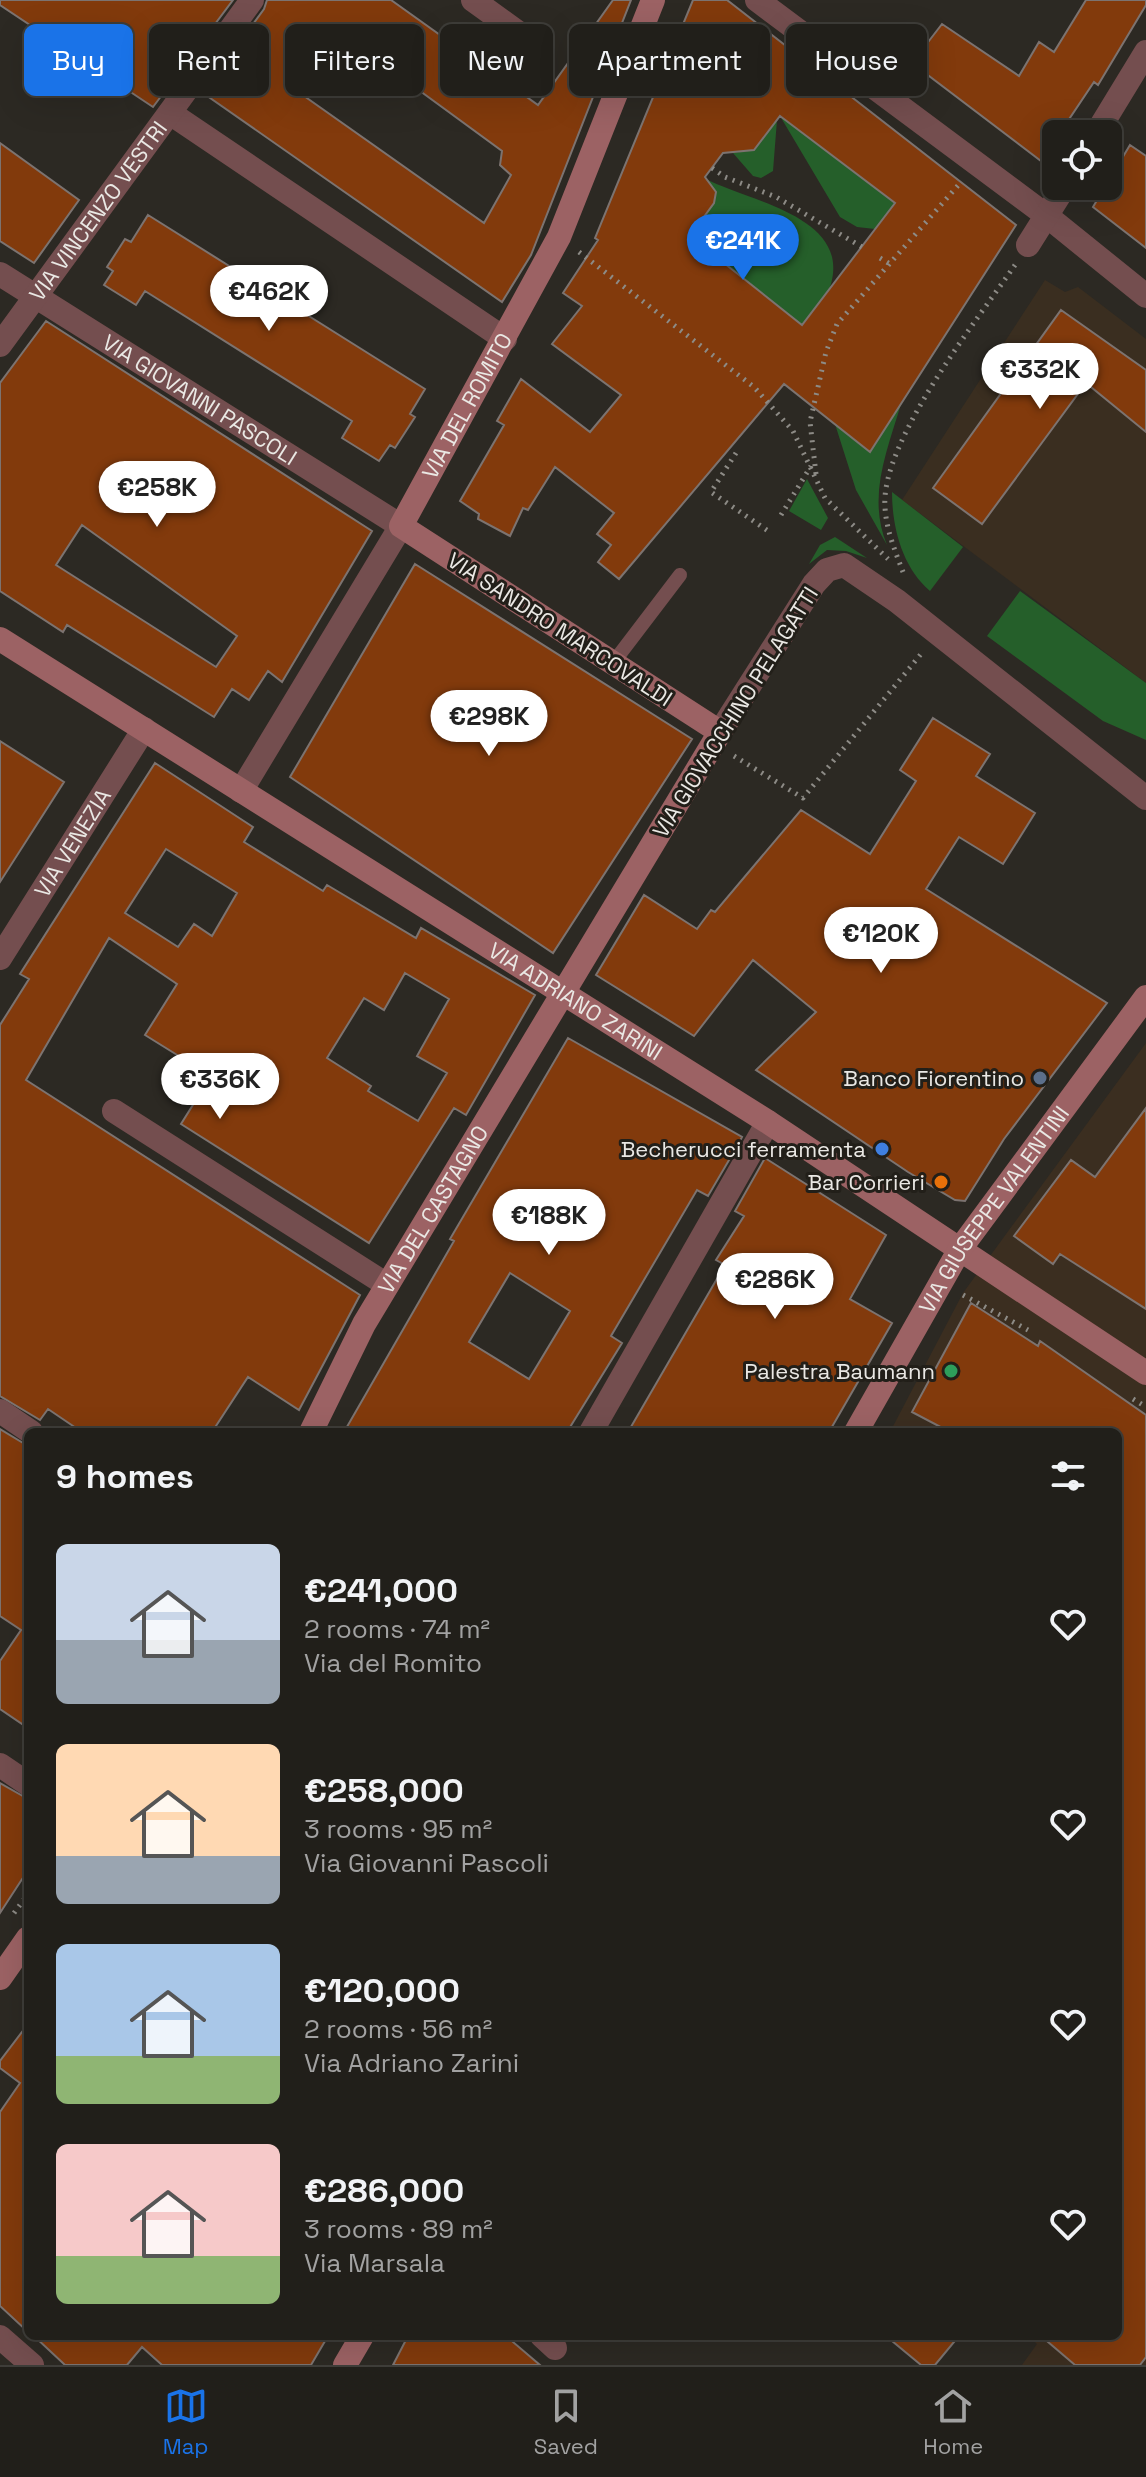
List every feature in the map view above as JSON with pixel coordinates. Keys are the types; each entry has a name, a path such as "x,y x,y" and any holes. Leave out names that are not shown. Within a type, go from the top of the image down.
{"street":[{"name":"VIA VINCENZO VESTRI","path":"0,345 252,0"},
{"path":"473,0 506,24"},
{"name":"VIA DEL ROMITO","path":"241,791 401,526 559,237 653,0"},
{"path":"757,0 1047,216 1146,296"},
{"path":"1105,120 1146,52"},
{"path":"170,113 505,339"},
{"path":"1028,245 1057,200"},
{"name":"VIA GIOVANNI PASCOLI","path":"0,274 401,526"},
{"name":"VIA SANDRO MARCOVALDI","path":"401,526 613,663 722,741"},
{"name":"VIA GIOVACCHINO PELAGATTI","path":"562,990 722,741 814,584 827,570 844,565 862,574 1146,798"},
{"name":"VIA ADRIANO ZARINI","path":"0,639 562,990 768,1122 1146,1373"},
{"name":"VIA VENEZIA","path":"0,958 144,729"},
{"name":"VIA DEL CASTAGNO","path":"313,1428 387,1285 562,990"},
{"name":"VIA GIUSEPPE VALENTINI","path":"858,1428 960,1249 1146,997"},
{"path":"114,1111 387,1285"},
{"path":"593,1428 768,1122"},
{"path":"0,1411 25,1428"},
{"path":"0,1765 24,1781"},
{"path":"0,1978 24,1944"},
{"path":"0,2337 32,2365"},
{"path":"345,2365 360,2340"}],"lane":[{"path":"613,663 680,575"}],"path":[{"path":"817,479 810,422 826,352 837,324 977,163"},
{"path":"712,168 725,177 776,197 862,247"},
{"path":"559,237 754,387 782,415 825,498 905,576 884,504 890,473 914,414 1028,245"},
{"path":"880,258 890,264"},
{"path":"736,453 711,492 771,533"},
{"path":"781,515 811,466"},
{"path":"722,741 803,798 938,633"},
{"path":"938,1284 983,1304 1030,1332"},
{"path":"1128,1396 1146,1407"}],"shaded area":[{"path":"1045,280 1065,292 1078,287 1146,339 1146,683 902,500"},
{"path":"1146,1043 1146,2365 1022,2365 1037,2344 1033,2340 1122,2340 1122,1428 892,1428 963,1293"}],"green space":[{"path":"780,116 895,203 875,229 857,227 840,217"},
{"path":"777,120 773,171 761,178 753,176 733,153 754,150"},
{"path":"704,178 790,214 810,226 825,242 833,261 831,284 802,325 690,236 714,203 716,192"},
{"path":"901,404 885,457 879,492 881,527 887,545 856,490 835,424 870,452"},
{"path":"807,479 828,518 821,530 789,511"},
{"path":"892,492 963,547 930,591 912,570 900,546"},
{"path":"835,537 867,558 846,551 827,550 809,564 820,545"},
{"path":"1020,591 1146,683 1146,740 1103,721 987,636"}],"building":[{"path":"0,0 233,0 215,24 149,24 149,96 161,96 153,107 133,94 133,24 28,24 0,5"},
{"path":"267,0 391,0 440,35 440,96 525,96 538,105 544,96 553,96 553,84 569,62 569,96 593,96 531,255 502,302 207,96 269,96 269,24 253,24","holes":["285,24 424,24 424,94 502,151 500,165 511,175 484,223 304,96 285,96"]},
{"path":"613,0 631,0 622,24 596,24"},
{"path":"693,0 727,0 758,24 683,24"},
{"path":"1086,0 1146,0 1146,5 1098,85 1094,82 1069,120 1042,120 1041,161 927,74 927,44 942,24 1019,76 1039,42 1054,52"},
{"path":"770,33 786,46 786,96 850,96 1016,225 870,452 784,384 619,579 598,562 611,545 597,534 614,513 555,467 528,510 523,508 510,536 478,519 479,514 460,501 504,425 497,421 521,379 590,432 621,395 552,344 582,306 563,293 598,240 595,238 653,96 770,96","holes":["780,116 895,203 802,325 690,236 714,203 716,192 705,177 723,153 754,150"]},
{"path":"0,143 79,200 34,263 0,241"},
{"path":"1130,145 1146,156 1146,248 1093,207 1097,200 1122,200 1122,158"},
{"path":"148,215 425,389 410,414 415,417 395,448 390,445 379,461 342,438 352,421 145,291 136,305 104,285 113,271 107,267 125,239 131,242"},
{"path":"1061,310 1146,370 1146,432 1086,383 982,524 933,488"},
{"path":"46,321 372,531 282,682 268,671 249,700 232,689 214,717 67,625 63,632 0,591 0,383","holes":["82,525 237,636 216,667 56,565"]},
{"path":"415,564 692,739 553,953 290,777"},
{"path":"933,718 990,754 976,776 1035,813 1003,864 959,837 926,889 1107,1003 1004,1139 965,1201 955,1200 908,1172 756,1070 816,1012 753,960 694,1036 596,975 644,895 697,929 801,810 870,854 916,781 900,770"},
{"path":"0,741 64,782 0,882"},
{"path":"155,763 253,827 244,842 323,891 327,885 416,938 421,928 535,995 466,1115 454,1108 369,1243 181,1124 211,1076 145,1035 177,984 109,938 26,1080 360,1295 299,1410 248,1377 215,1428 76,1428 48,1409 40,1420 0,1396 0,1025 29,979 20,974","holes":["166,849 237,893 212,936 194,924 178,947 125,913","405,973 449,999 417,1056 447,1073 418,1121 368,1091 371,1086 327,1058 364,998 384,1010"]},
{"path":"568,1038 742,1137 708,1196 697,1190 611,1336 622,1343 569,1428 346,1428 454,1241 450,1239","holes":["510,1273 570,1311 529,1379 469,1342"]},
{"path":"1146,1108 1146,1309 1060,1254 1053,1264 1014,1236 1071,1160 1095,1177"},
{"path":"765,1158 886,1235 850,1299 892,1323 831,1428 630,1428 725,1265 716,1260 744,1216 735,1211"},
{"path":"971,1303 1038,1346 1040,1341 1146,1415 1146,2357 1140,2365 1075,2365 1046,2340 1122,2340 1122,1428 942,1428 912,1412"},
{"path":"0,1429 24,1444 24,1725 0,1709 0,1661 21,1630 0,1616"},
{"path":"0,1783 24,1797 24,1876 0,1913"},
{"path":"24,2029 24,2328 0,2306 0,2112 20,2083 0,2068 0,2061"},
{"path":"38,2340 326,2340 311,2365 162,2365 142,2347 127,2365 65,2365"},
{"path":"406,2340 511,2340 540,2365 393,2365"},
{"path":"891,2340 956,2340 935,2365 921,2365"}],"place":[{"name":"Banco Fiorentino","path":"1040,1078"},
{"name":"Becherucci ferramenta","path":"882,1149"},
{"name":"Bar Corrieri","path":"941,1182"},
{"name":"Palestra Baumann","path":"951,1371"}]}
